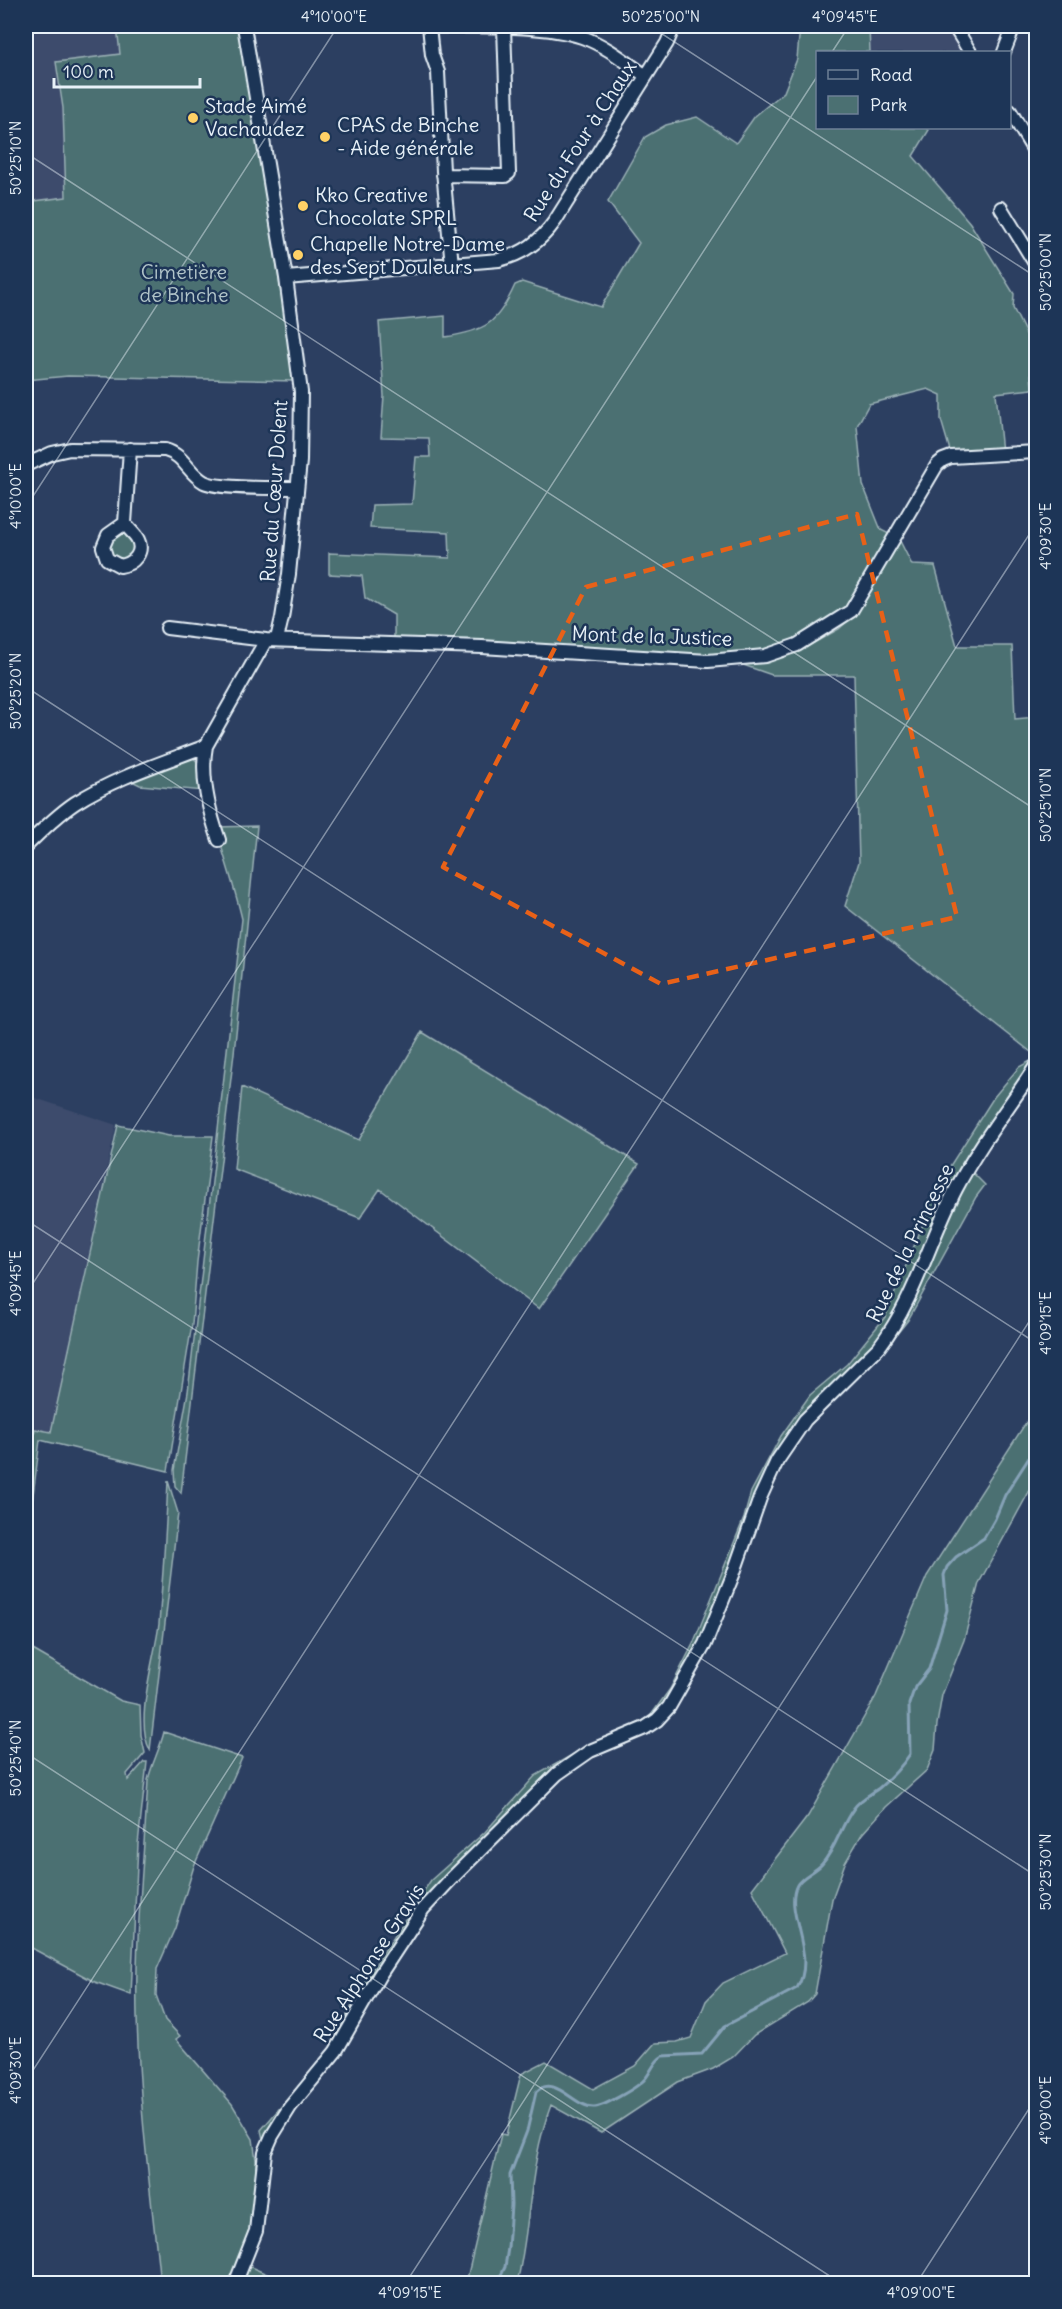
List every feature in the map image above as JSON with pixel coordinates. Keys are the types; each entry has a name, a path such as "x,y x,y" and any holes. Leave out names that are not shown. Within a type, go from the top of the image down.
{"street":[{"name":"Rue du Cœur Dolent","path":"206,746 282,618 289,574 300,461 301,392 286,278 244,26"},
{"path":"452,265 443,175 438,72 432,55 429,26 504,27 552,31 583,37 646,75"},
{"name":"Rue du Four à Chaux","path":"286,278 452,265 508,258 527,250 545,235 667,43 674,26"},
{"path":"954,26 969,51"},
{"path":"1004,51 1014,26"},
{"path":"443,175 505,176 509,173 504,27"},
{"path":"1011,113 1036,154"},
{"path":"1001,208 1036,265"},
{"path":"26,465 52,453 70,449 170,451 180,456 195,476 209,484 297,488"},
{"path":"125,523 130,449"},
{"name":"Mont de la Justice","path":"271,640 482,647 708,661 778,653 825,629 851,611 937,465 943,460 1036,452"},
{"path":"166,628 271,640"},
{"path":"26,846 60,815 86,796 146,769 206,746 204,771 212,820 219,840"},
{"name":"Rue de la Princesse","path":"663,1714 680,1691 705,1644 733,1575 760,1498 777,1461 805,1420 879,1347 887,1336 909,1294 956,1188 990,1131 1036,1066"},
{"name":"Rue Alphonse Gravis","path":"235,2283 256,2231 267,2146 290,2107 336,2051 379,1976 423,1909 556,1774 580,1757 645,1728 663,1714"}],"highlighted area":[{"path":"857,514 957,917 661,984 443,867 586,587"}],"shaded area":[{"path":"26,26 117,26 121,54 56,62 63,108 66,197 26,201"},
{"path":"950,26 964,51 870,51 869,28"},
{"path":"26,1095 116,1125 51,1433 35,1429 29,1460 26,1460"}],"green space":[{"name":"Cimetière de Binche","path":"117,26 239,26 295,381 68,376 26,380 26,202 66,197 63,108 56,62 120,54"},
{"path":"800,27 869,28 870,51 816,51 816,129 929,130 913,156 970,223 1014,294 1013,308 1029,340 1032,389 996,393 1002,452 951,454 941,420 941,395 928,389 869,404 857,426 863,485 881,530 899,539 912,565 935,566 957,646 1012,646 1015,719 1036,717 1036,1056 845,906 859,862 854,675 772,675 743,665 796,653 839,629 857,613 858,601 810,635 769,653 731,657 394,641 394,615 365,598 362,576 329,574 329,553 450,558 449,532 370,528 372,505 412,504 416,457 430,457 429,438 381,437 384,396 379,322 445,316 445,337 471,332 496,317 515,285 522,282 601,307 639,243 608,202 645,137 666,125 697,117 736,143 755,116 784,92 797,59"},
{"path":"120,531 126,532 136,542 133,556 120,561 109,554 108,540"},
{"path":"193,758 200,764 204,791 140,785 130,780"},
{"path":"257,826 234,1053 181,1493 175,1486 174,1470 188,1392 242,919 216,827"},
{"path":"422,1032 639,1164 539,1309 380,1189 360,1218 234,1169 242,1087 359,1140"},
{"path":"1036,1058 961,1173 933,1224 889,1329 800,1421 705,1635 676,1692 655,1718 629,1732 579,1751 649,1718 670,1689 693,1644 744,1518 751,1492 781,1436 810,1395 847,1364 885,1317 941,1180 994,1097 1019,1067"},
{"path":"118,1125 169,1136 213,1136 197,1262 192,1324 168,1471 40,1440 26,1550 26,1460 30,1460 35,1429 51,1432"},
{"path":"970,1170 985,1185 976,1197 908,1320 884,1350 859,1374 876,1354"},
{"path":"1036,1407 1036,1479 979,1583 964,1640 942,1695 935,1750 927,1770 886,1807 862,1834 845,1863 832,1899 815,1994 808,2002 754,2035 733,2057 713,2069 678,2082 601,2133 551,2105 538,2149 517,2283 466,2283 501,2134 506,2135 521,2074 546,2061 593,2089 635,2066 655,2043 677,2042 691,2038 706,2001 723,1983 785,1953 752,1889 808,1816 876,1696 927,1576"},
{"path":"168,1481 178,1513 150,1750 144,1723 145,1706 159,1624"},
{"path":"26,1646 121,1701 140,1705 141,1735 145,1753 127,1774 128,1780 144,1762 147,1762 138,1844 131,1995 95,1982 26,1945"},
{"path":"164,1732 242,1758 194,1866 175,1928 157,1969 156,1995 165,2020 180,2036 176,2039 232,2104 253,2139 256,2160 256,2197 253,2228 230,2283 160,2283 143,2117 138,2050 137,1986 148,1780"},
{"path":"579,1751 514,1810 432,1893 339,2041 263,2139 261,2130 327,2053 369,1974 431,1880 485,1832 535,1776"},
{"path":"246,2265 287,2283 238,2284"}],"waterway":[{"path":"497,2284 505,2267 508,2248 511,2205 510,2175 527,2131 536,2092 543,2087 550,2086 587,2106 594,2107 604,2104 639,2084 663,2056 702,2054 725,2026 797,1988 804,1962 794,1907 797,1885 827,1858 856,1805 887,1781 910,1754 909,1704 915,1687 929,1669 947,1610 944,1575 947,1567 956,1557 984,1538 1005,1495 1036,1447"}],"place":[{"name":"Stade Aimé Vachaudez","path":"193,118"},
{"name":"CPAS de Binche - Aide générale","path":"325,137"},
{"name":"Kko Creative Chocolate SPRL","path":"303,206"},
{"name":"Chapelle Notre-Dame des Sept Douleurs","path":"298,255"}]}
